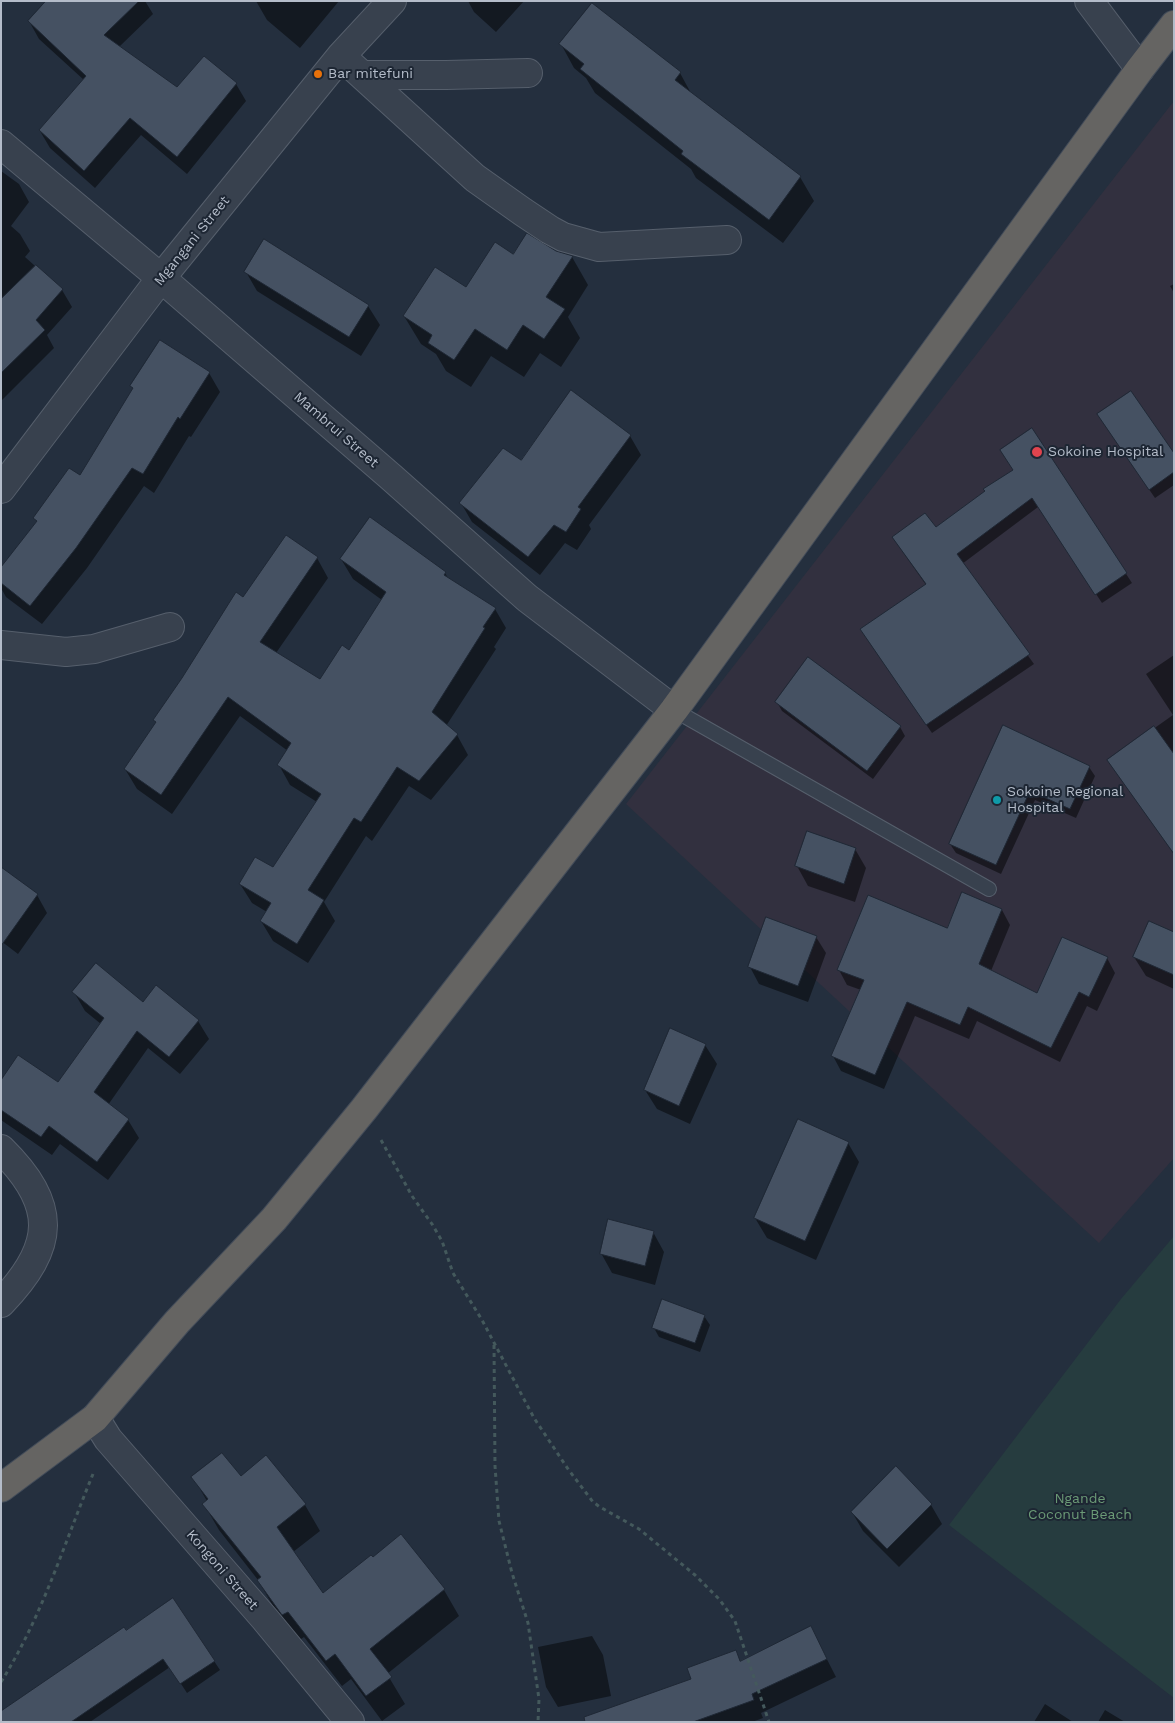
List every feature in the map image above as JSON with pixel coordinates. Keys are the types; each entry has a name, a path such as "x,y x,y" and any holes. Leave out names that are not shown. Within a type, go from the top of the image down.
{"highway":[{"path":"1,1488 102,1428 177,1322 274,1219 364,1109 674,710 1140,69 1174,25"}],"street":[{"name":"Mgangani Street","path":"1,489 161,278 341,56 392,1"},
{"path":"1089,1 1140,69"},
{"path":"341,56 475,178 522,212 563,237 600,247 727,240"},
{"path":"363,75 528,73"},
{"name":"Mambrui Street","path":"1,144 161,278 527,598 674,710"},
{"path":"1,645 66,652 94,649 170,627"},
{"path":"1,1149 33,1186 40,1204 44,1223 42,1240 34,1258 20,1281 1,1303"},
{"name":"Kongoni Street","path":"102,1428 350,1722"}],"lane":[{"path":"674,710 989,888"}],"path":[{"path":"364,1109 412,1196 442,1241 453,1273 494,1342 534,1418 593,1502 600,1508 639,1529 695,1575 719,1599 734,1621 769,1722"},
{"path":"494,1342 495,1466 499,1521 528,1623 539,1699 538,1722"},
{"path":"1,1682 12,1664 54,1574 78,1509 102,1428"}],"shaded area":[{"name":"Sokoine Hospital","path":"1174,101 1174,1158 1099,1243 626,804"}],"green space":[{"name":"Ngande Coconut Beach","path":"1174,1236 1174,1698 949,1525 1121,1299"}],"building":[{"path":"46,1 139,1 104,35 177,87 204,56 237,83 177,157 130,118 84,171 39,130 86,76 28,21"},
{"path":"592,3 681,72 675,80 801,176 769,220 681,154 683,151 580,69 584,64 559,44"},
{"path":"527,233 556,251 573,256 546,297 565,309 544,339 523,325 507,350 475,329 454,360 428,343 432,335 403,316 435,267 466,287 495,242 513,254"},
{"path":"264,239 369,305 349,337 244,272"},
{"path":"36,265 63,289 36,320 45,330 1,373 1,299"},
{"path":"160,340 210,372 180,419 178,417 143,474 132,468 76,548 30,606 1,583 1,567 37,521 33,518 69,468 80,475 133,388 130,386"},
{"path":"571,390 631,435 578,507 581,509 566,532 554,525 528,557 459,503 503,448 521,460"},
{"path":"1131,391 1174,453 1174,472 1149,490 1097,414"},
{"path":"1032,428 1127,573 1095,595 1032,498 957,554 1030,654 926,725 860,629 926,584 892,537 925,513 936,527 985,491 983,489 1013,470 1000,450"},
{"path":"370,517 446,572 444,575 496,608 432,712 458,734 419,781 397,767 361,822 354,818 308,890 324,900 297,944 260,921 271,903 239,884 255,857 273,867 321,794 277,765 291,743 228,697 161,795 124,769 156,722 153,720 236,592 243,597 286,535 318,557 260,642 320,679 342,645 349,650 386,592 340,559"},
{"path":"808,657 901,726 867,771 775,702"},
{"name":"Sokoine Regional Hospital","path":"1003,725 1090,766 1070,809 1030,791 996,865 949,844"},
{"name":"Sokoine Regional Hospital","path":"1154,726 1174,754 1174,854 1107,760"},
{"path":"807,831 856,848 844,884 795,866"},
{"path":"1,867 38,894 1,946"},
{"path":"962,892 1002,909 979,964 1037,993 1062,937 1108,957 1089,997 1079,992 1051,1048 968,1007 960,1025 907,1002 875,1075 831,1056 864,980 837,970 868,895 947,928"},
{"path":"766,917 817,936 798,986 748,967"},
{"path":"1149,921 1174,932 1174,975 1133,957"},
{"path":"96,963 143,1002 156,985 199,1020 169,1057 137,1031 94,1092 129,1119 97,1162 49,1126 41,1137 1,1110 1,1080 18,1055 58,1082 104,1018 72,992"},
{"path":"670,1028 706,1044 679,1106 644,1090"},
{"path":"798,1119 849,1142 805,1241 754,1218"},
{"path":"608,1219 654,1231 645,1266 600,1254"},
{"path":"662,1299 705,1315 695,1343 652,1328"},
{"path":"222,1453 241,1476 266,1455 306,1504 277,1527 323,1593 401,1534 445,1589 370,1649 392,1677 366,1696 335,1654 326,1661 288,1612 282,1615 257,1580 261,1577 202,1504 208,1499 191,1477"},
{"path":"896,1466 932,1504 887,1549 851,1512"},
{"path":"173,1598 215,1661 180,1684 163,1659 71,1722 1,1722 1,1711 124,1627 126,1630"},
{"path":"811,1626 827,1659 752,1694 754,1700 693,1722 585,1722 584,1717 691,1679 687,1668 736,1650 740,1661"}],"place":[{"name":"Bar mitefuni","path":"318,74"},
{"name":"Sokoine Hospital","path":"1037,452"},
{"name":"Sokoine Regional Hospital","path":"997,800"}]}
